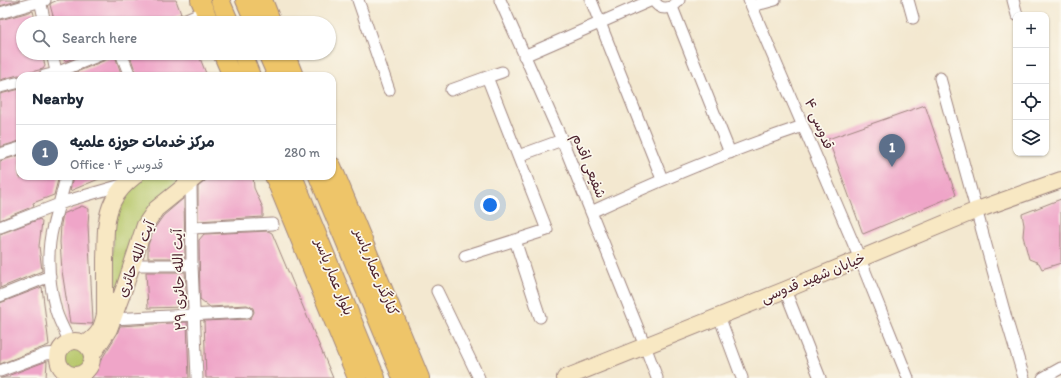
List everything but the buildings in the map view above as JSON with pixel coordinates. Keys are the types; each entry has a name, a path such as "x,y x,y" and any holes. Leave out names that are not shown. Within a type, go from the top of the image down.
{"main road":[{"path":"220,0 227,16"},
{"path":"245,0 252,16"},
{"path":"263,0 269,16"},
{"path":"225,60 230,72"},
{"path":"245,60 250,72"},
{"path":"270,60 275,72"},
{"path":"288,60 292,72"},
{"name":"کنارگذر عمار یاسر","path":"336,176 420,378"},
{"name":"آیت الله حائری","path":"71,356 100,332 103,324 105,314 107,220 113,201 130,180"},
{"name":"آیت الله حائری","path":"71,356 109,329 145,225 156,209 193,180"},
{"path":"276,180 357,378"},
{"name":"بلوار عمار یاسر","path":"295,180 376,378"},
{"name":"بلوار عمار یاسر","path":"320,180 402,378"},
{"name":"خیابان شهید قدوسی","path":"567,378 785,290 977,210 1061,180"},
{"path":"71,356 90,366 81,376 65,371 71,356"}],"street":[{"path":"358,0 389,90"},
{"name":"شفیعی اقدم","path":"500,0 562,140 657,378"},
{"path":"591,0 601,22 662,180"},
{"path":"524,56 653,0 663,8 668,8 676,3 730,153"},
{"path":"750,3 775,0"},
{"path":"908,0 913,18"},
{"path":"1013,0 1016,12"},
{"path":"0,13 42,1 44,16"},
{"name":"قدوسی ۴","path":"750,3 860,259 908,378"},
{"path":"193,16 205,11"},
{"path":"53,60 56,72"},
{"path":"61,72 89,60"},
{"path":"124,60 128,72"},
{"path":"451,90 502,72"},
{"path":"465,256 547,230 487,77"},
{"path":"940,78 1024,378"},
{"path":"0,88 16,83"},
{"path":"591,212 662,180 803,126"},
{"path":"518,156 562,140"},
{"path":"0,154 16,149"},
{"path":"0,371 46,354 71,356 57,312 50,276 49,253 52,227 60,205 65,180"},
{"path":"0,227 130,180"},
{"name":"آیت الله حائری ۲۹","path":"194,180 192,265 197,378"},
{"path":"192,228 273,224"},
{"path":"516,240 540,317"},
{"path":"131,265 192,265"},
{"path":"0,296 50,276"},
{"path":"785,290 820,378"},
{"path":"437,291 479,378"},
{"path":"112,319 246,312"},
{"path":"718,316 742,378"},
{"path":"1043,378 1061,368"}],"green space":[{"path":"141,180 184,180 162,197 111,310 113,234 117,211 121,200 127,191"},
{"path":"75,344 84,348 88,357 84,366 75,370 66,366 62,357 66,348"}],"place":[{"name":"مرکز خدمات حوزه علمیه","path":"892,167"}]}
